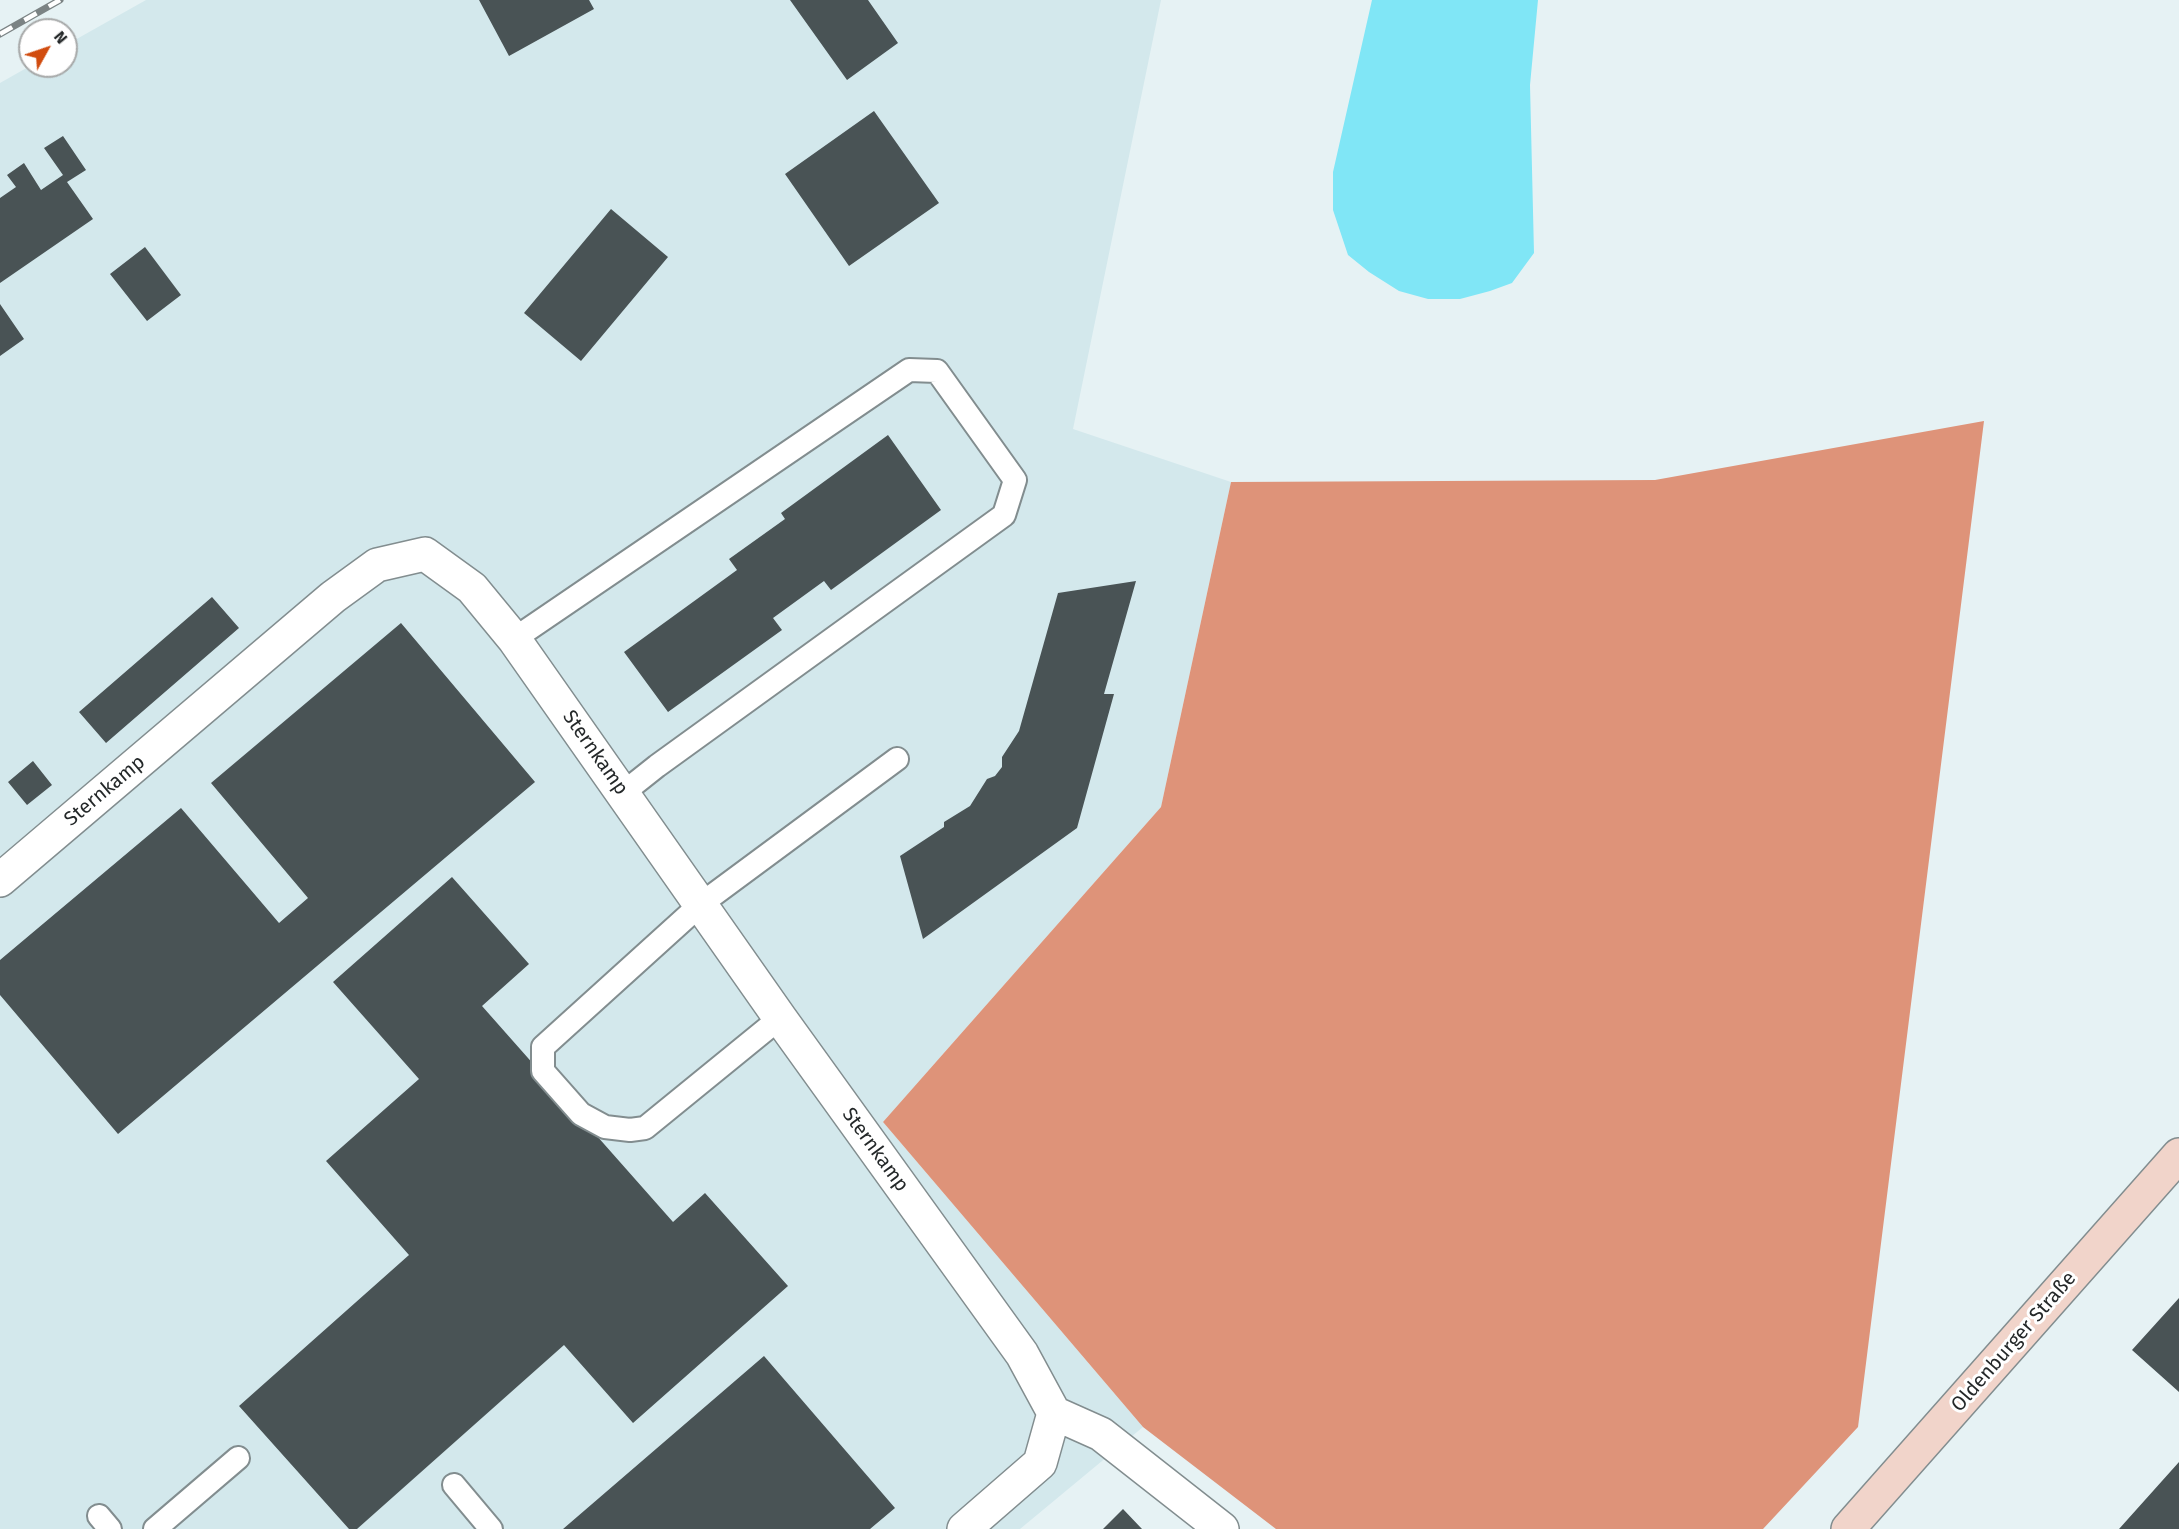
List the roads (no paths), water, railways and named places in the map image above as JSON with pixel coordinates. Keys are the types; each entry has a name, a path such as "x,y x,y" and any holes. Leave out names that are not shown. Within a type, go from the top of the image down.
{"main road":[{"name":"Oldenburger Straße","path":"1848,1529 2179,1155"}],"street":[{"name":"Sternkamp","path":"0,880 333,597 377,565 425,555 472,588 514,639 780,1018 1023,1353 1054,1413"},
{"path":"964,1529 1040,1463 1054,1413 1101,1434 1222,1529"}],"lane":[{"path":"514,639 551,616 909,370 937,371 1009,470 1015,480 1004,515 623,793"},
{"path":"780,1018 645,1128 630,1130 605,1127 581,1114 543,1071 543,1047 701,904 897,759"},
{"path":"155,1529 238,1458"},
{"path":"454,1485 491,1529"}],"water":[{"path":"1372,0 1538,0 1530,85 1534,253 1512,283 1460,299 1428,299 1399,291 1348,255 1333,210 1333,172"}],"railway":[{"path":"0,34 60,0"}]}
